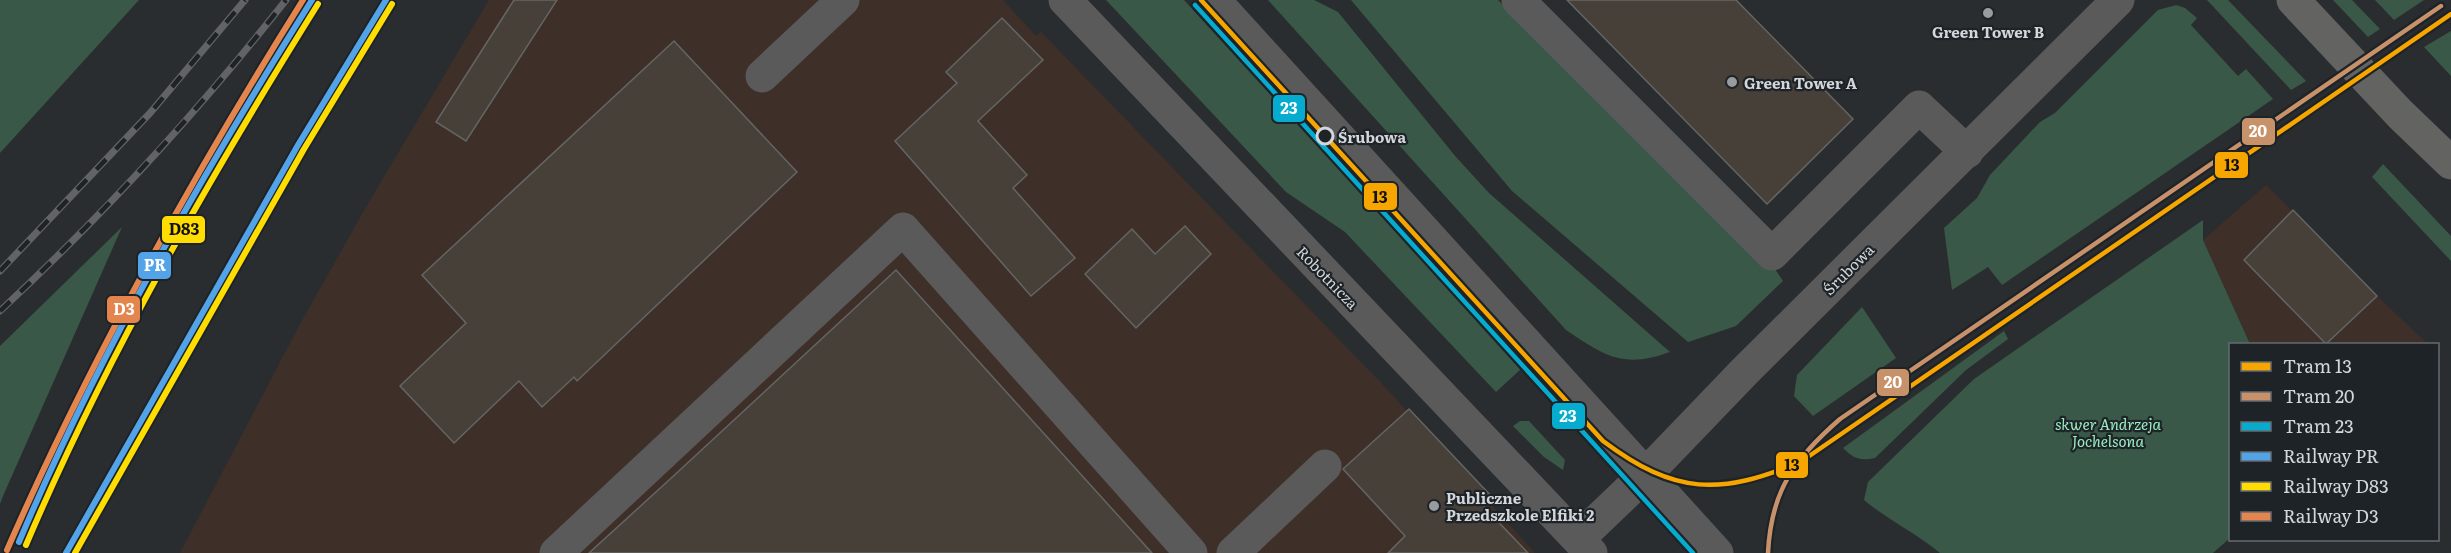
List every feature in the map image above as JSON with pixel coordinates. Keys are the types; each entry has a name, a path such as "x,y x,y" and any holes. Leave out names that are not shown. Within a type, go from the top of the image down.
{"main road":[{"path":"2293,0 2400,114 2451,163"}],"street":[{"path":"762,76 843,0"},
{"name":"Robotnicza","path":"1065,0 1584,546"},
{"path":"1214,0 1717,553"},
{"path":"1518,0 1772,254 1919,107 1967,152"},
{"name":"Śrubowa","path":"1584,546 1646,474 1745,371 2118,0"},
{"path":"556,553 903,230 1191,553"},
{"path":"1233,553 1325,466"}],"shaded area":[{"path":"489,0 1003,0 1036,36 1041,32 1388,390 1535,553 180,553 300,324 366,207"},
{"path":"2266,185 2427,343 2250,343 2203,240"}],"green space":[{"path":"0,0 139,0 0,153"},
{"path":"1106,0 1184,0 1521,369 1496,392 1345,232 1286,192"},
{"path":"1268,0 1314,0 1338,12 1456,157 1489,193 1670,352 1639,359 1615,357 1592,347 1566,330"},
{"path":"1351,0 1498,0 1735,236 1775,269 1783,281 1736,326 1688,342 1512,191"},
{"path":"2207,0 2228,0 2306,81 2291,90"},
{"path":"2333,0 2352,0 2380,29 2368,37"},
{"path":"2375,0 2424,0 2394,20"},
{"path":"2176,5 2185,8 2197,18 2191,25 2238,76 2246,69 2273,99 2002,285 1988,267 1952,290 1944,228 1977,198 1990,175 2040,122 2055,113 2158,10"},
{"path":"2451,31 2451,76 2424,47"},
{"path":"2383,164 2451,236 2451,261 2372,177"},
{"name":"skwer Andrzeja Jochelsona","path":"2203,220 2203,240 2250,343 2229,343 2229,539 2213,553 1940,553 1864,500 1868,482 1974,379"},
{"path":"122,227 3,496 0,504 0,346"},
{"path":"1862,307 1896,358 1813,416 1794,396 1797,375"},
{"path":"2004,331 2008,339 1966,370 1875,458 1858,458 1843,448"},
{"path":"1520,421 1529,421 1565,460 1563,470 1544,457 1513,426"}],"building":[{"path":"514,0 557,0 466,141 436,122"},
{"name":"Green Tower A","path":"1567,0 1736,0 1853,119 1767,204"},
{"path":"1002,18 1043,60 978,121 1027,175 1013,188 1075,258 1031,296 895,141 957,83 946,72"},
{"path":"674,41 797,172 577,381 574,377 542,407 519,381 454,443 400,386 466,323 422,275"},
{"path":"2293,210 2377,296 2325,343 2244,260"},
{"path":"1185,226 1211,254 1136,328 1085,274 1132,229 1155,254"},
{"path":"896,270 1152,553 589,553 668,481"},
{"path":"1409,409 1493,498 1484,507 1528,553 1388,553 1405,536 1343,469"}],"railway":[{"path":"0,271 151,112 245,0"},
{"path":"0,311 149,161 220,81 286,0"}],"tram line":[{"name":"13","path":"1201,0 1603,441 1653,472 1676,480 1699,484 1722,484 1746,480 1802,461 2451,14"},
{"name":"23","path":"1195,5 1693,553"},
{"name":"20","path":"1768,553 1774,512 1788,478 1810,448 1840,419 2441,6"}],"rail line":[{"name":"D3","path":"7,550 73,408 145,269 222,134 303,0"},
{"name":"PR","path":"19,542 83,402 118,333 231,131 312,0"},
{"name":"PR","path":"66,553 298,145 386,0"},
{"name":"D83","path":"26,545 90,405 125,337 199,202 318,4"},
{"name":"D83","path":"75,553 304,149 392,4"}],"place":[{"name":"Green Tower B","path":"1988,13"},
{"name":"Green Tower A","path":"1732,82"},
{"name":"Śrubowa","path":"1325,136"},
{"name":"Publiczne Przedszkole Elfiki 2","path":"1434,506"}]}
